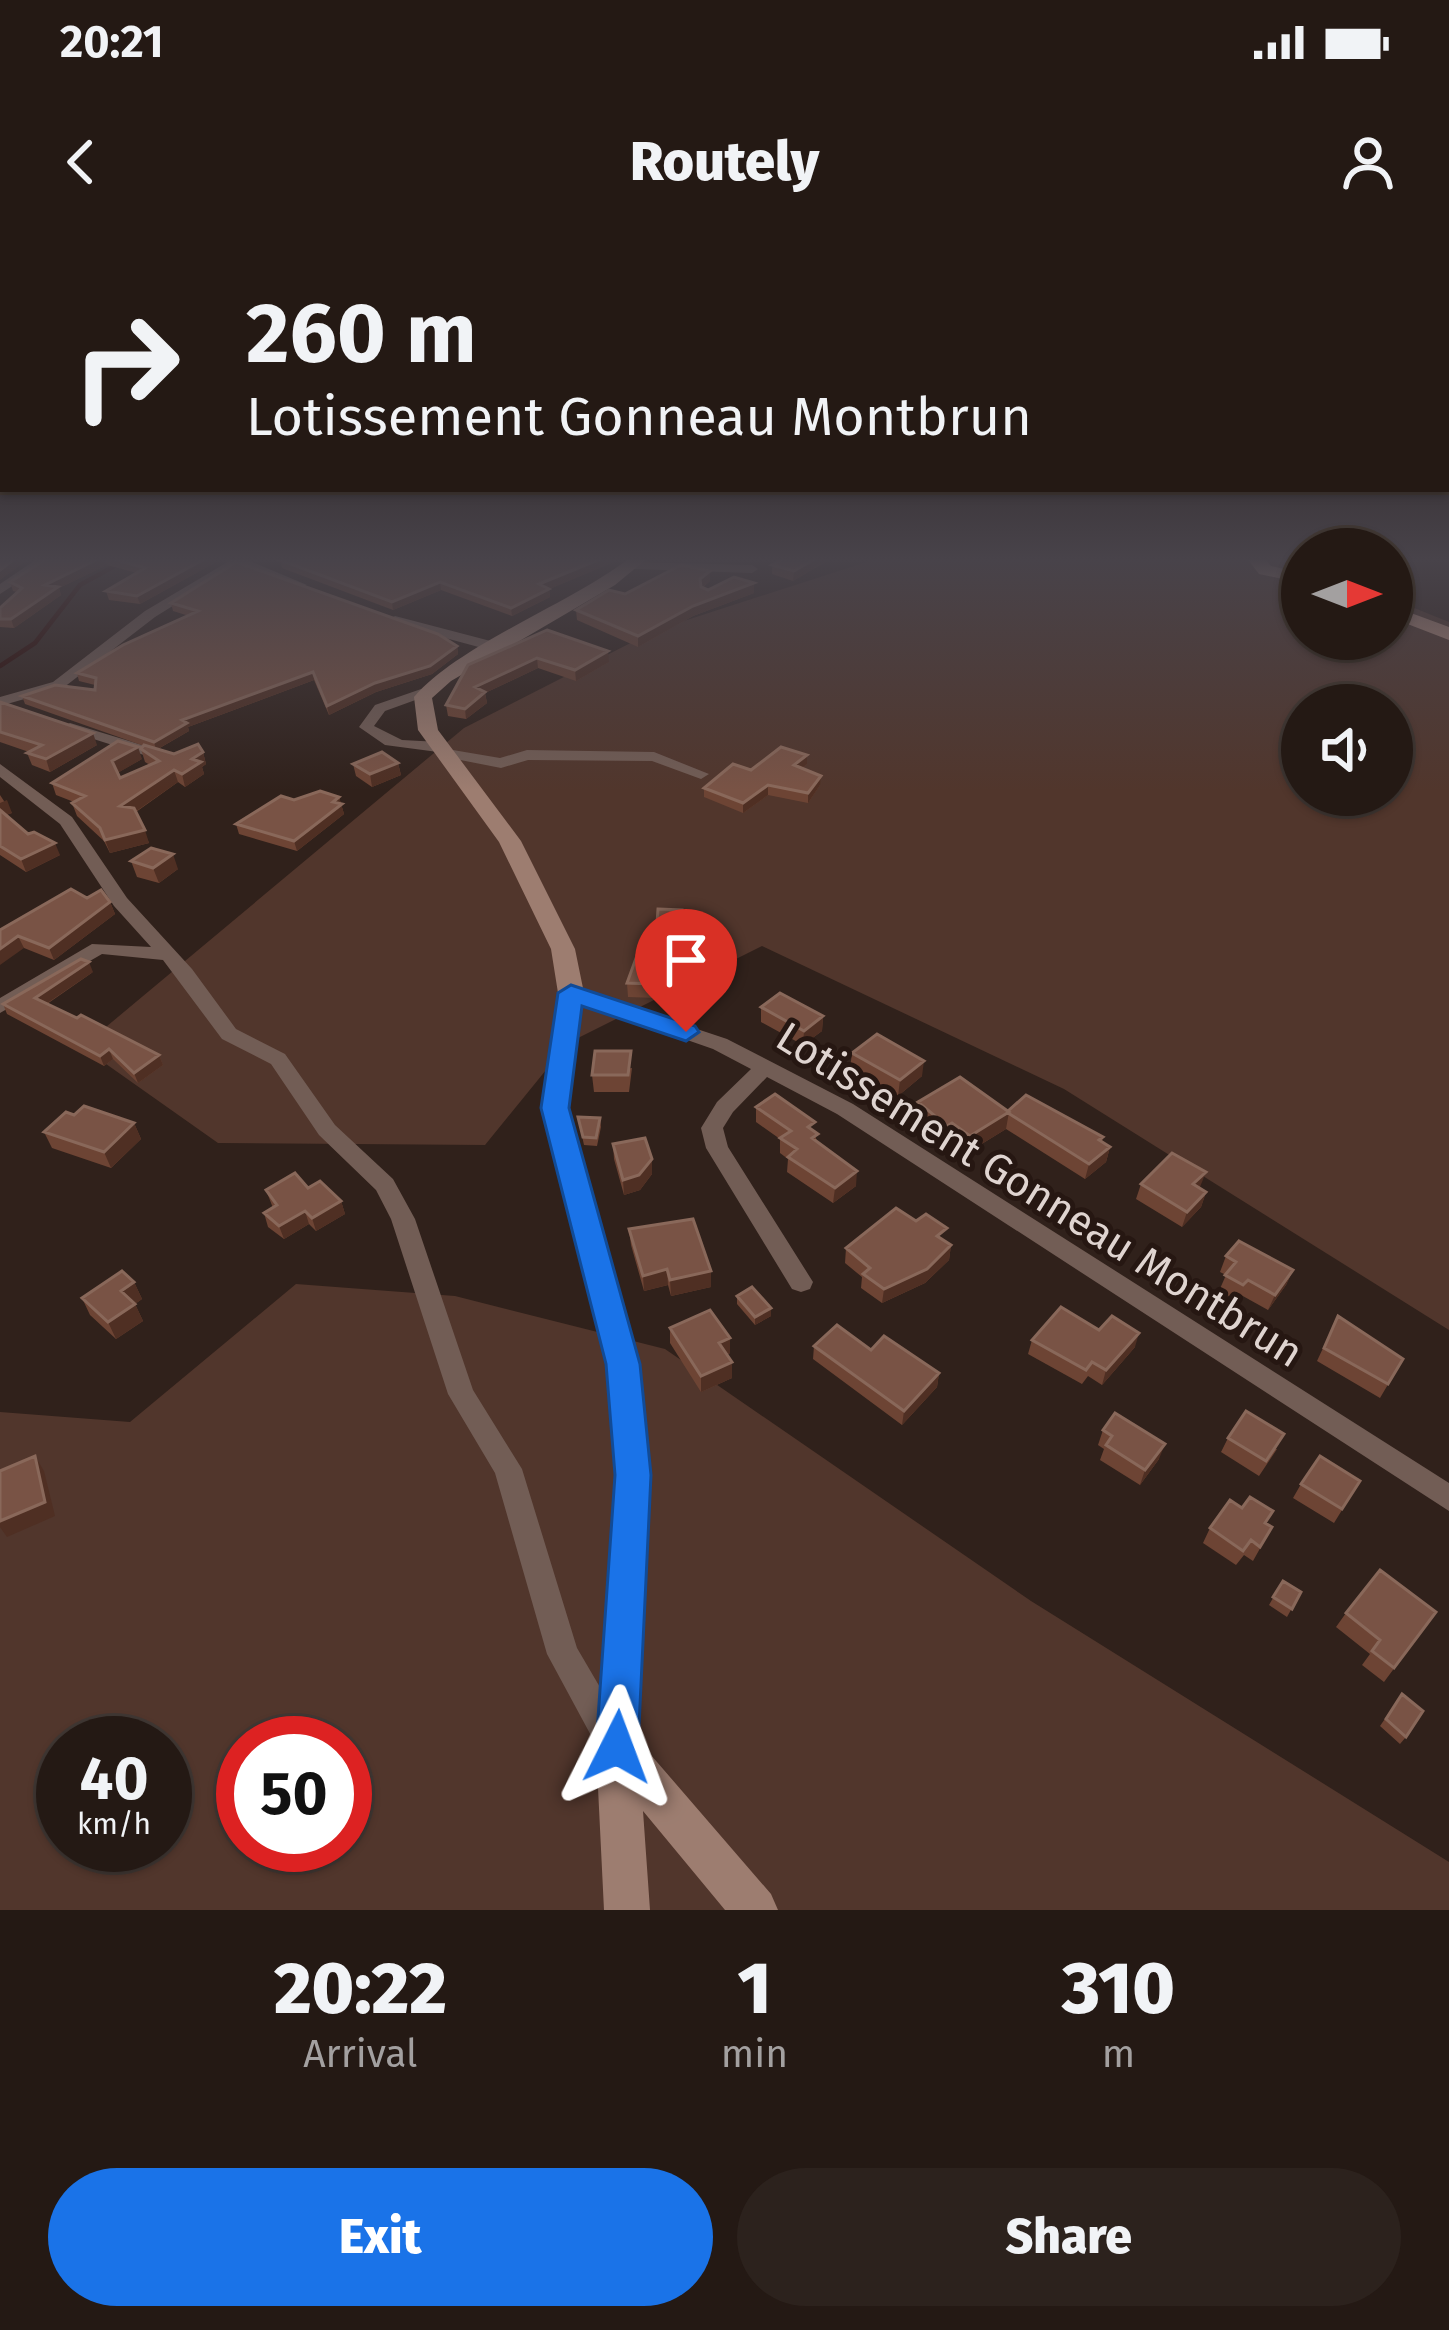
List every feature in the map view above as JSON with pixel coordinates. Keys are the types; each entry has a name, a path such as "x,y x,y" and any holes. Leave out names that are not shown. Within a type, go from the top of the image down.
{"main road":[{"path":"517,635 427,691 422,707 428,730 510,842 563,949 571,993 555,1108 623,1364 633,1475 617,1747 627,1910"},
{"path":"617,1747 755,1910"}],"street":[{"path":"0,703 58,686 123,635"},
{"path":"455,635 497,647"},
{"path":"58,686 90,692"},
{"path":"427,691 380,708 366,727 375,736 501,763 526,754 616,754 654,758 701,774"},
{"path":"0,703 20,711"},
{"path":"60,724 144,750"},
{"path":"103,754 120,743"},
{"path":"0,769 41,790 67,820 120,902 170,955 230,1034 278,1059 327,1130 385,1185 403,1220 461,1394 508,1468 562,1654 617,1747"},
{"path":"0,1007 99,948 170,955"},
{"name":"Lotissement Gonneau Montbrun","path":"571,993 720,1044 845,1109 1449,1498"},
{"path":"766,1066 724,1107 712,1128 717,1148 801,1282"}],"shaded area":[{"path":"646,635 1281,635 1281,660 1413,660 1413,635 1449,635 1449,1330 1064,1089 762,946 568,1043 485,1145 218,1143 82,1047 464,728"},
{"path":"296,1284 455,1296 665,1349 1031,1601 1449,1862 1449,1910 0,1910 0,1412 130,1422"}],"building":[{"path":"145,635 439,635 457,646 430,666 375,683 327,706 313,672 182,720 187,723 154,742 22,696 55,685 95,690 96,678 77,673"},
{"path":"536,635 561,635 608,651 575,670 537,658 475,687 485,692 465,709 446,705 468,665"},
{"path":"0,702 93,733 46,759 27,753 42,745 0,732"},
{"path":"118,741 138,747 112,761 120,778 159,761 141,749 144,745 174,754 198,744 203,752 192,759 201,762 182,774 174,770 120,806 134,808 145,830 105,840 100,828 72,803 85,796 52,783"},
{"path":"781,747 807,755 794,765 821,776 808,793 768,785 743,803 704,788 733,764 751,770"},
{"path":"382,752 398,763 370,774 353,764"},
{"path":"320,791 339,797 333,802 342,804 294,841 236,824 281,796 294,800"},
{"path":"0,810 28,834 34,832 55,843 21,859 0,846"},
{"path":"151,848 173,854 153,868 131,861"},
{"path":"71,889 87,898 101,890 110,902 49,948 18,936 0,949 0,930"},
{"path":"658,909 682,910 681,928 672,928 666,963 687,963 682,985 627,983 639,950 655,951"},
{"path":"81,959 89,962 35,998 77,1018 81,1015 159,1055 134,1073 109,1049 100,1056 3,1004"},
{"path":"780,993 823,1016 804,1031 761,1007"},
{"path":"877,1034 924,1061 900,1080 852,1053"},
{"path":"595,1051 631,1051 628,1075 592,1075"},
{"path":"960,1077 1009,1112 970,1136 952,1123 947,1126 918,1102"},
{"path":"775,1094 815,1122 808,1127 818,1134 812,1138 857,1171 835,1188 788,1157 797,1149 780,1138 791,1131 756,1107"},
{"path":"1026,1095 1103,1137 1099,1140 1110,1147 1089,1164 1008,1113"},
{"path":"84,1106 134,1123 104,1152 44,1132 66,1112 74,1115"},
{"path":"578,1117 600,1118 596,1138 583,1137"},
{"path":"645,1138 652,1159 639,1175 623,1180 613,1144"},
{"path":"1172,1153 1206,1172 1193,1184 1206,1192 1187,1212 1141,1184"},
{"path":"295,1173 308,1188 320,1181 341,1201 312,1218 305,1211 279,1226 264,1213 277,1205 266,1190"},
{"path":"896,1208 916,1221 926,1214 947,1228 937,1236 951,1245 927,1269 884,1289 863,1274 870,1268 846,1248"},
{"path":"693,1219 711,1271 670,1280 667,1269 643,1276 629,1229"},
{"path":"1239,1241 1293,1270 1275,1295 1248,1280 1243,1285 1225,1275 1236,1262 1226,1256"},
{"path":"122,1271 134,1282 121,1291 135,1304 108,1322 82,1298"},
{"path":"752,1287 771,1308 755,1317 737,1296"},
{"path":"1061,1307 1099,1330 1112,1316 1139,1333 1106,1370 1092,1362 1086,1370 1032,1340"},
{"path":"710,1310 730,1338 719,1343 732,1362 701,1376 670,1328"},
{"path":"1338,1316 1403,1359 1388,1384 1324,1348"},
{"path":"837,1325 871,1350 884,1336 939,1373 904,1411 814,1346"},
{"path":"1246,1411 1284,1434 1266,1461 1228,1438"},
{"path":"1115,1413 1165,1444 1145,1470 1106,1445 1112,1436 1103,1430"},
{"path":"35,1456 45,1502 0,1521 0,1471"},
{"path":"1320,1456 1360,1481 1342,1509 1301,1484"},
{"path":"1250,1497 1273,1511 1265,1523 1272,1527 1260,1547 1251,1540 1243,1551 1210,1528 1230,1500 1242,1508"},
{"path":"1380,1570 1436,1612 1394,1668 1372,1651 1380,1640 1346,1613"},
{"path":"1283,1581 1301,1592 1292,1609 1273,1597"},
{"path":"1402,1694 1423,1711 1406,1737 1386,1719"}],"waterway":[{"path":"0,666 41,635"}],"route":[{"path":"617,1747 633,1475 623,1364 555,1108 571,993 686,1032"}]}
